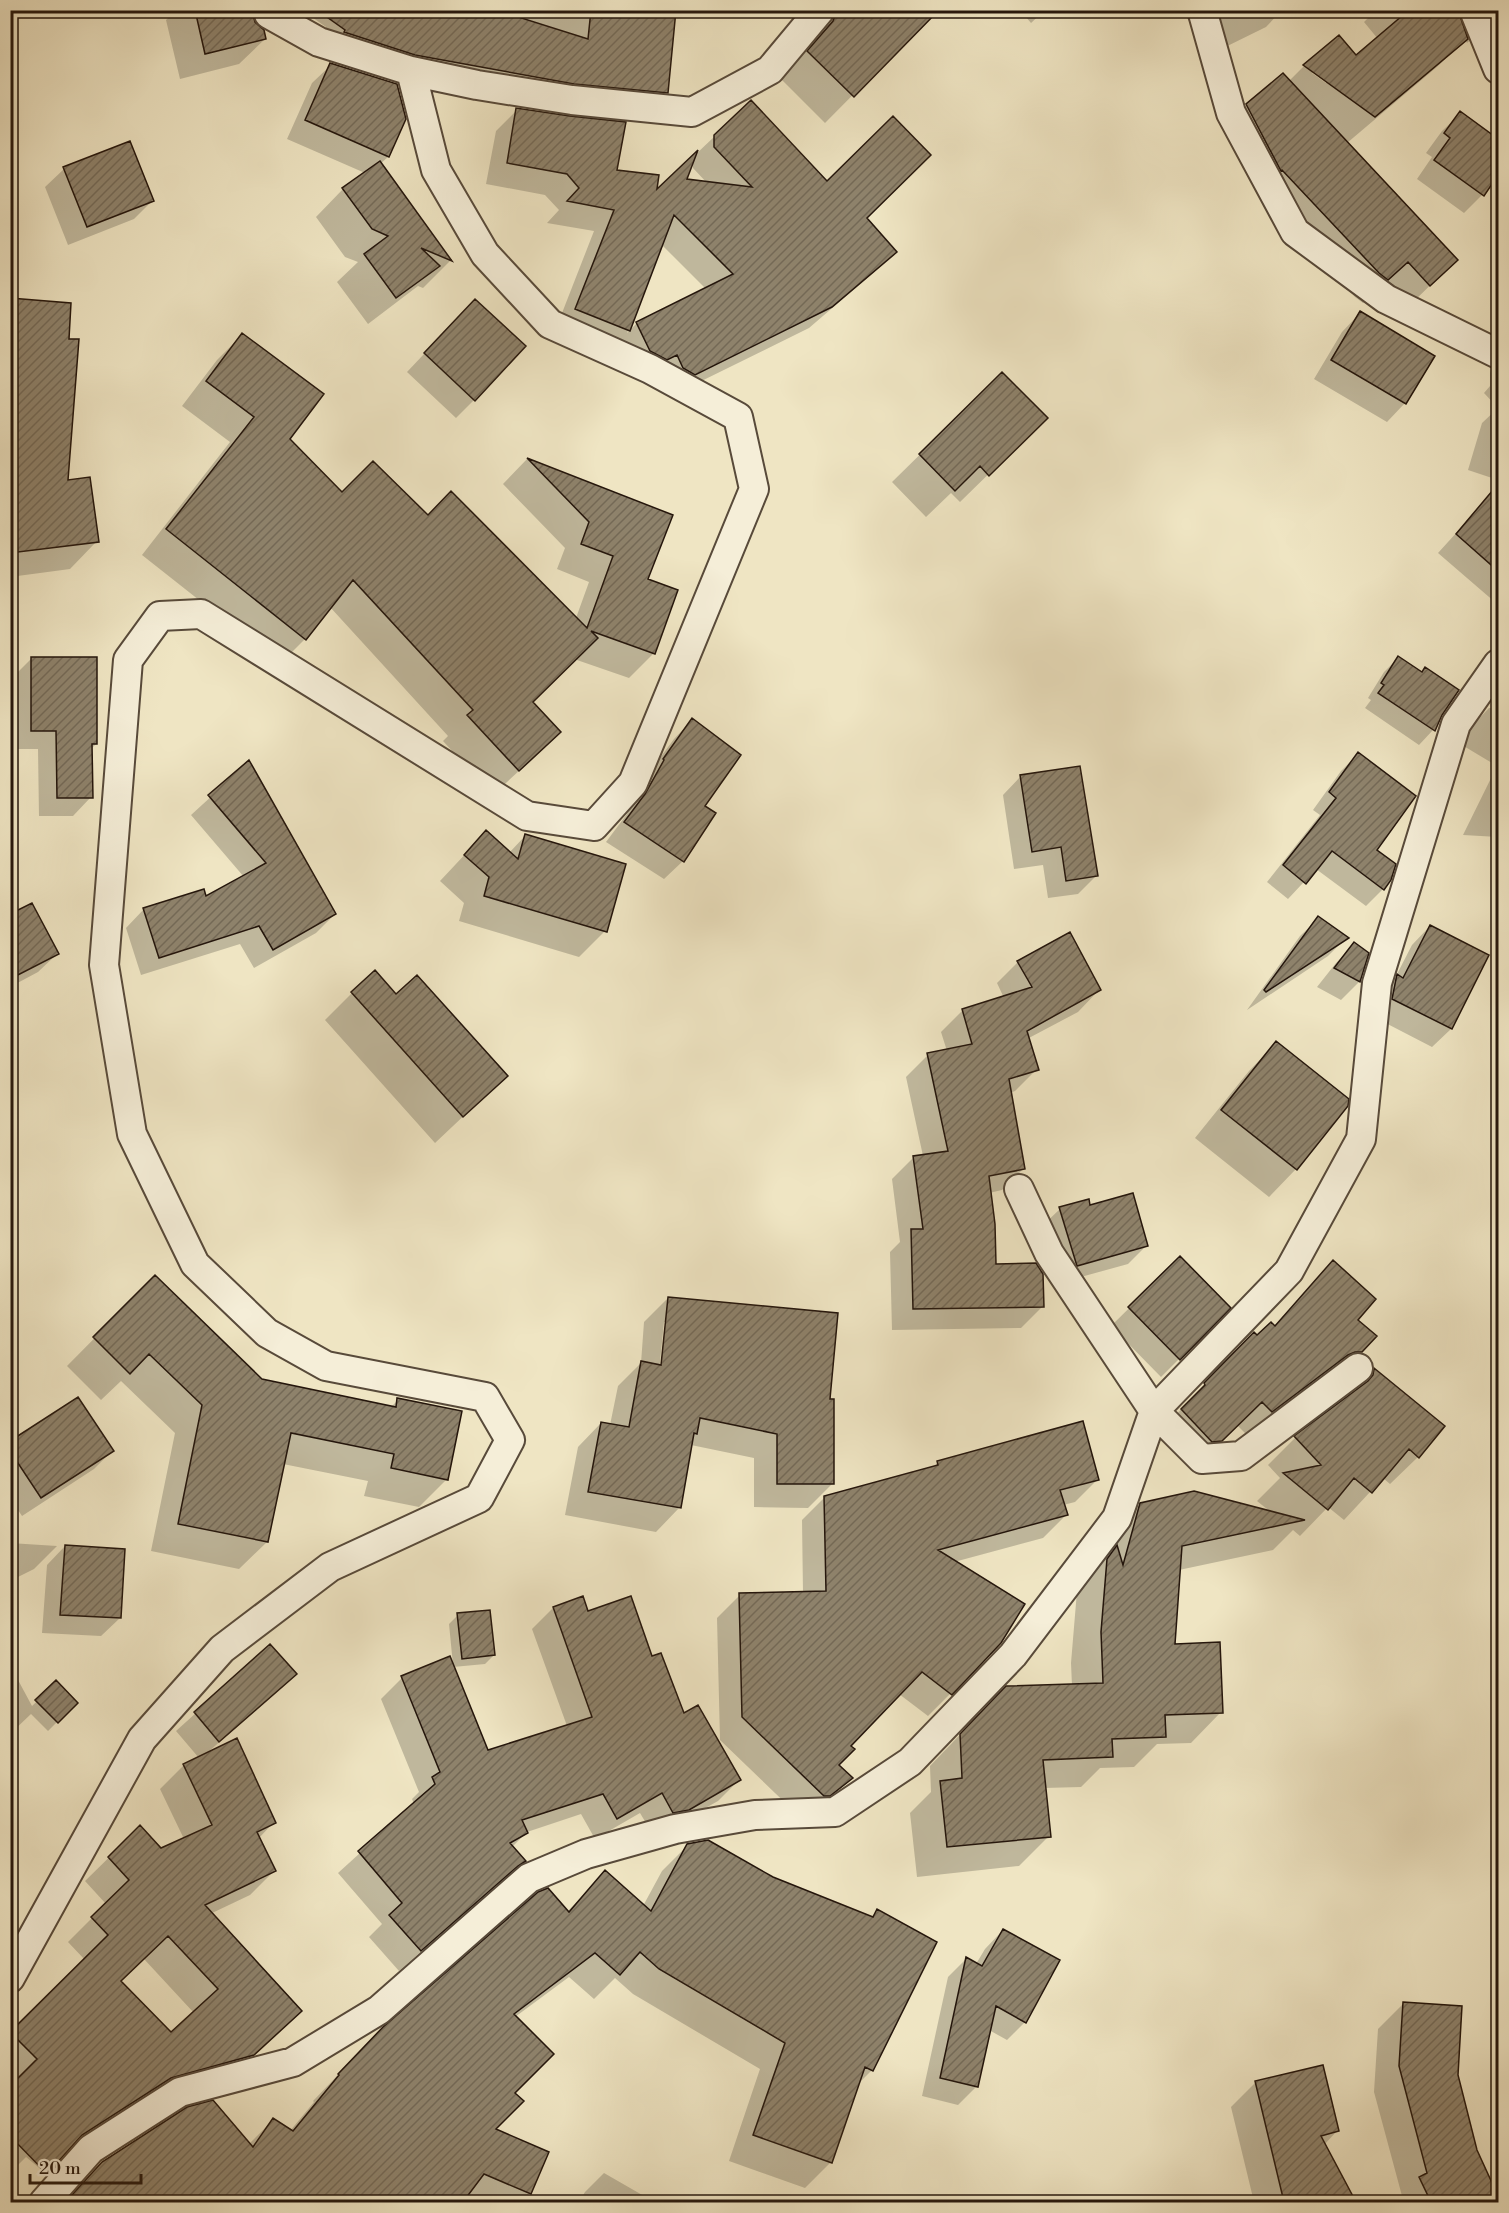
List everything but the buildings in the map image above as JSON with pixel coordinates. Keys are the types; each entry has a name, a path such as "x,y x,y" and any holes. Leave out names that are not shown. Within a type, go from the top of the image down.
{"street":[{"path":"269,10 269,14 319,42 411,71 477,85 572,100 692,112 770,70 820,10"},
{"path":"1203,10 1231,113 1295,232 1386,299 1498,354"},
{"path":"1474,10 1498,69"},
{"path":"10,1978 141,1739 222,1649 330,1568 478,1498 510,1440 485,1397 326,1366 267,1333 195,1264 132,1134 104,965 128,660 160,616 201,614 527,816 594,826 633,783 754,489 738,417 650,369 550,324 485,254 436,170 411,71"},
{"path":"44,2202 91,2149 180,2092 293,2062 379,2010 529,1878 586,1854 675,1829 755,1815 835,1812 910,1762 1014,1655 1117,1518 1154,1411 1289,1270 1360,1139 1377,983 1456,724 1498,664"},
{"path":"1019,1189 1050,1253 1154,1411 1202,1459 1241,1456 1358,1368"}]}
